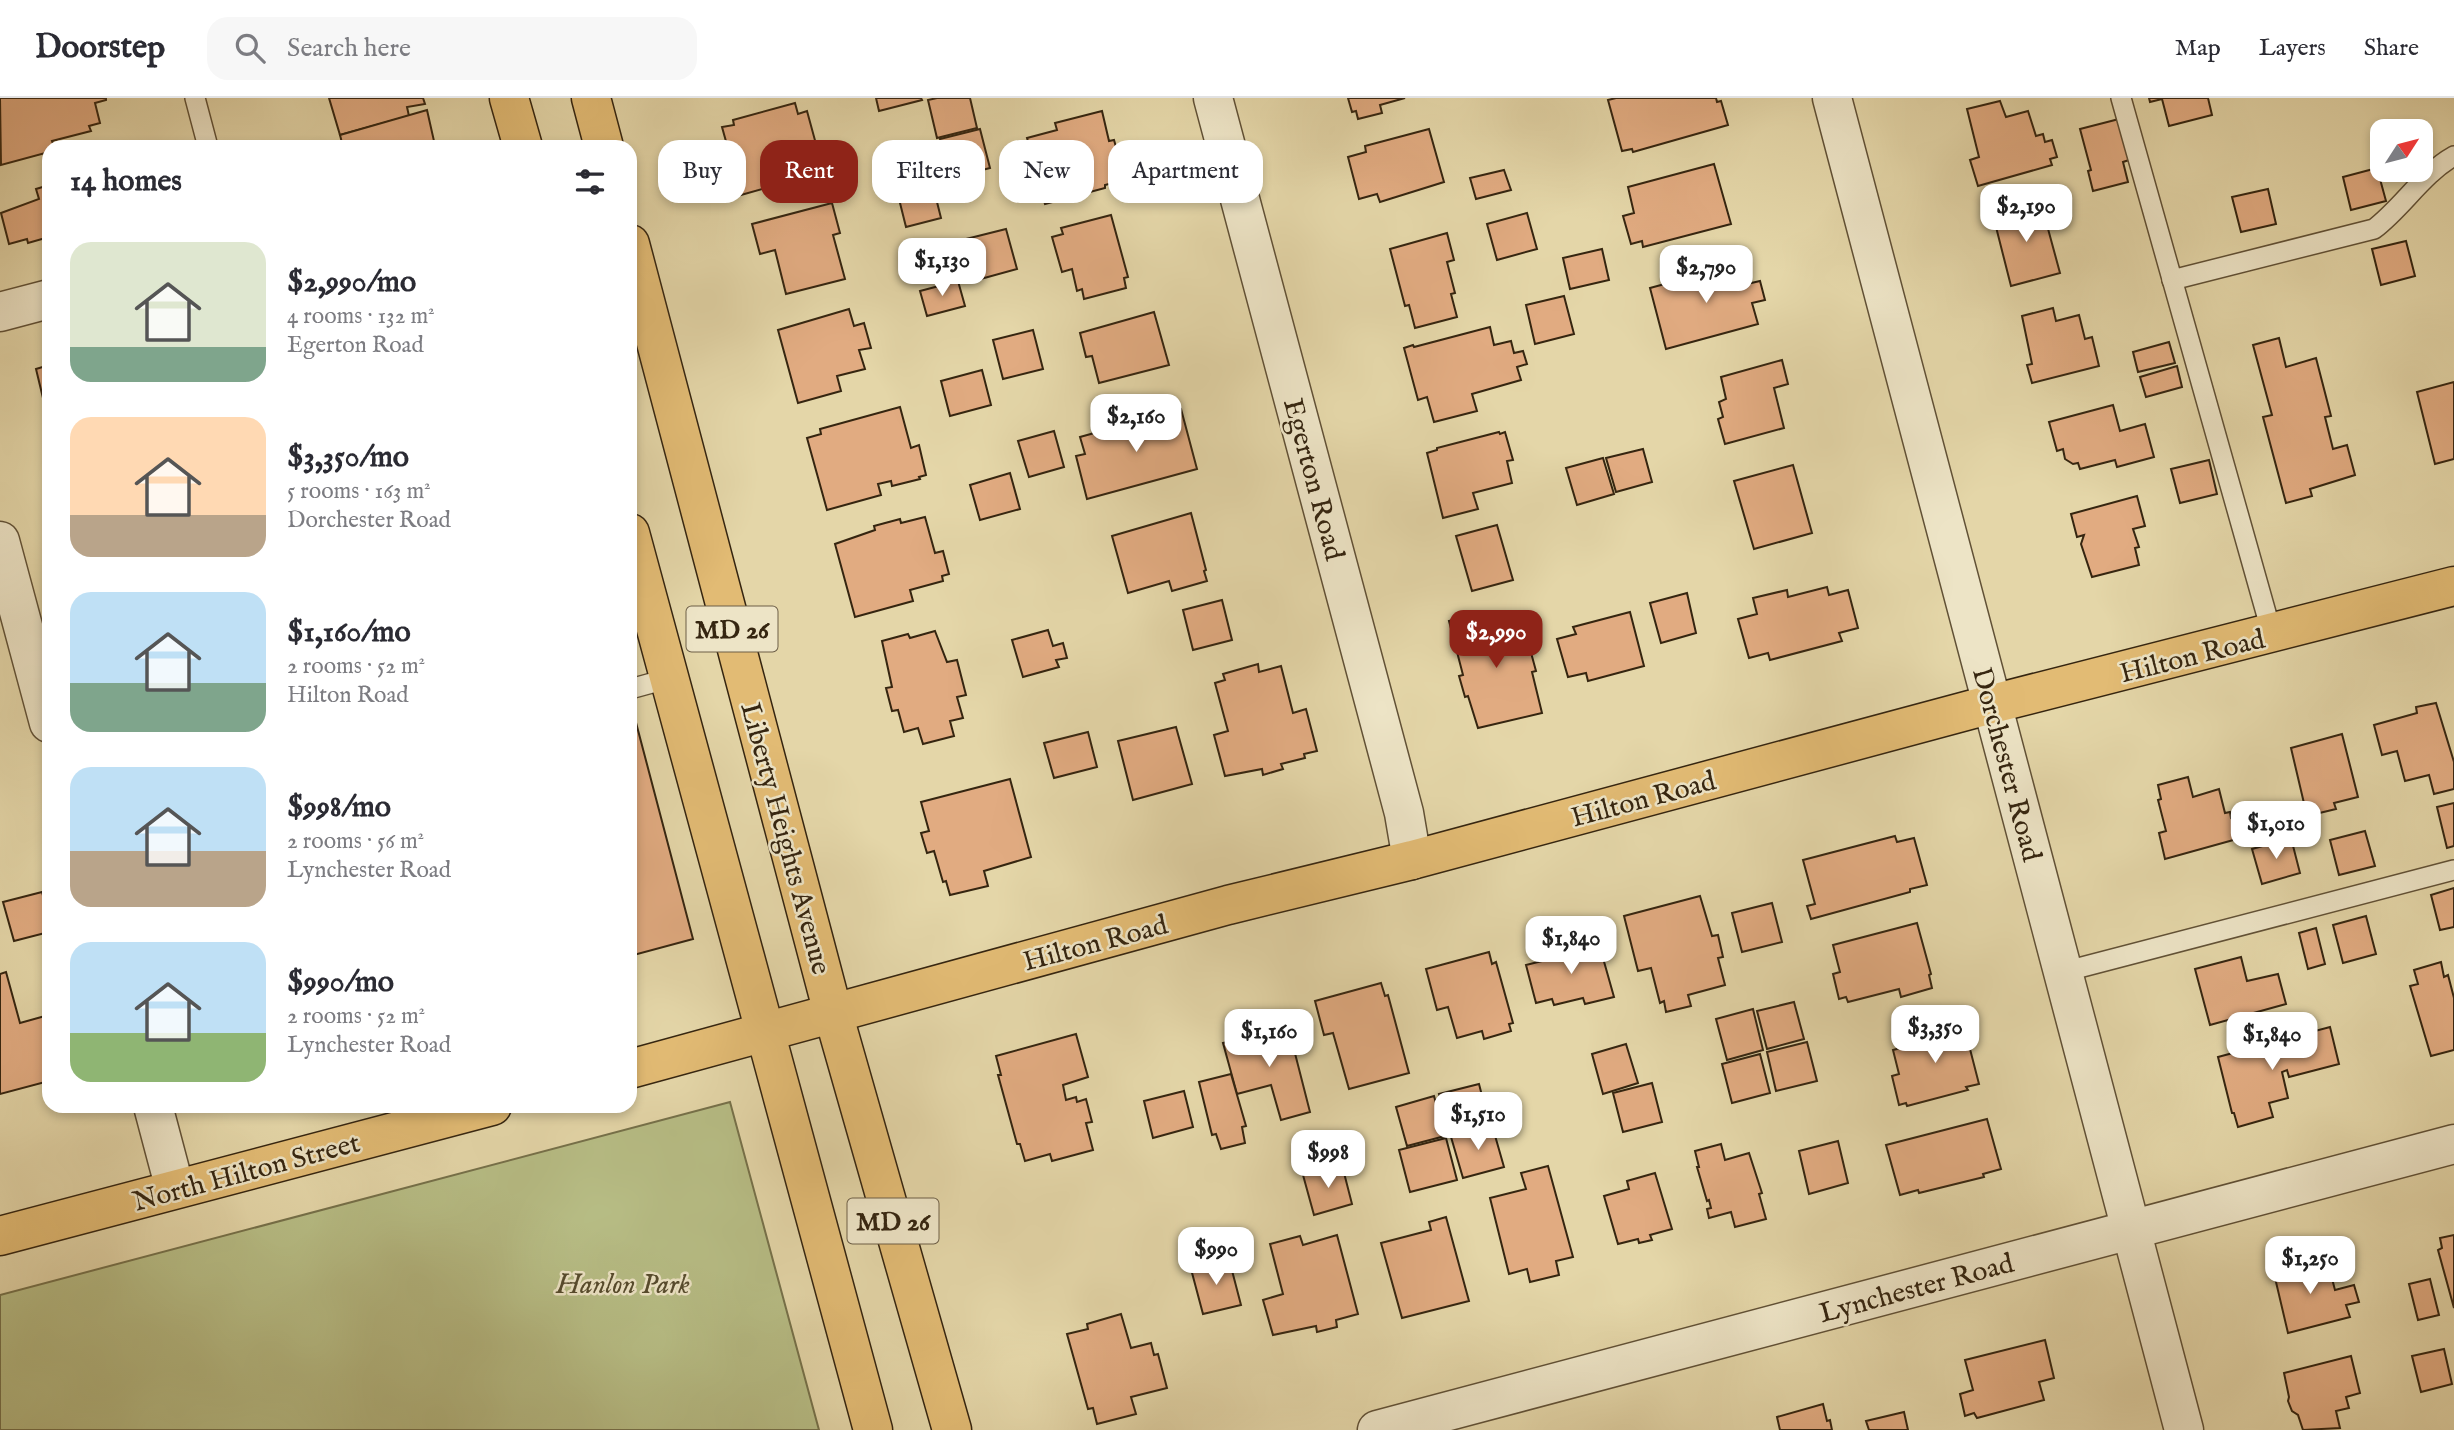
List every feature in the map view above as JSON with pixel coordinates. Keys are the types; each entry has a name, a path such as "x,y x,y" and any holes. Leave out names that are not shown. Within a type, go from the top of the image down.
{"main road":[{"path":"509,98 521,140"},
{"path":"591,98 602,140"},
{"name":"Liberty Heights Avenue","path":"637,271 833,1013 952,1430"},
{"name":"MD 26","path":"637,558 873,1430"},
{"name":"Hilton Road","path":"833,1013 1228,905 1412,860 1992,704 2454,586"},
{"path":"637,1067 833,1013"},
{"name":"North Hilton Street","path":"0,1236 465,1113"}],"street":[{"name":"Egerton Road","path":"1213,98 1400,800 1412,860"},
{"name":"Dorchester Road","path":"1832,98 2184,1430"},
{"path":"0,312 42,301"},
{"path":"0,541 42,697"},
{"path":"155,1113 175,1189"},
{"name":"Lynchester Road","path":"1377,1430 2454,1144"}],"lane":[{"path":"195,98 206,140"},
{"path":"2121,98 2272,634"},
{"path":"2172,280 2374,229 2393,215 2441,163 2454,156"},
{"path":"637,687 670,678"},
{"path":"2063,972 2454,870"}],"green space":[{"name":"Hanlon Park","path":"730,1102 819,1430 0,1430 0,1295"}],"building":[{"path":"0,98 106,98 95,103 100,123 89,126 91,131 56,140 42,140 42,154 1,165"},
{"path":"329,98 423,98 425,104 407,107 409,116 340,135"},
{"path":"876,98 921,98 922,100 879,111"},
{"path":"970,98 977,128 937,138 928,100"},
{"path":"1348,98 1405,98 1380,105 1382,113 1358,119 1356,111 1352,112"},
{"path":"1716,98 1717,102 1721,101 1728,125 1633,152 1632,149 1622,151 1608,100"},
{"path":"2149,98 2208,98 2212,115 2169,126 2162,99 2150,102"},
{"path":"2000,101 2006,117 2028,111 2036,136 2043,134 2045,142 2052,140 2057,157 2050,159 2052,165 1978,186 1970,160 1979,157 1967,109"},
{"path":"795,103 798,114 807,111 815,140 760,140 760,190 746,194 746,140 726,140 722,127 734,125 733,120"},
{"path":"427,110 434,140 341,140 340,135"},
{"path":"1102,111 1109,140 1108,184 1105,188 1094,191 1094,140 1028,140 1057,130 1055,123"},
{"path":"2119,119 2129,160 2123,162 2128,182 2093,191 2088,171 2091,170 2080,129"},
{"path":"980,129 983,140 940,140"},
{"path":"1429,129 1444,182 1380,202 1377,194 1359,199 1348,157 1366,152 1365,146"},
{"path":"985,148 990,168 985,169"},
{"path":"1714,164 1731,224 1643,247 1642,241 1631,244 1623,216 1634,213 1628,187"},
{"path":"1504,170 1511,190 1476,199 1470,178"},
{"path":"2370,170 2370,182 2381,182 2386,201 2351,210 2343,177"},
{"path":"42,187 42,239 28,243 27,239 9,244 1,213 39,199 36,189"},
{"path":"2268,189 2276,224 2241,232 2232,197"},
{"path":"2034,201 2038,216 2044,214 2060,273 2011,286 1996,227 2002,225 1998,211"},
{"path":"832,203 840,233 833,235 845,279 786,294 775,250 760,254 752,224"},
{"path":"900,203 937,203 941,218 906,227"},
{"path":"1527,213 1537,249 1497,260 1487,224"},
{"path":"1111,215 1128,277 1124,278 1126,288 1084,299 1082,289 1077,291 1072,269 1062,272 1052,237 1063,234 1061,228"},
{"path":"1006,229 1017,269 977,280 966,239"},
{"path":"1447,233 1454,260 1447,262 1455,293 1451,294 1457,317 1415,328 1409,305 1405,306 1390,249"},
{"path":"2406,241 2415,276 2381,285 2372,249"},
{"path":"1602,249 1609,280 1570,289 1563,258"},
{"path":"1742,263 1747,284 1760,281 1765,300 1752,303 1758,324 1666,349 1650,288"},
{"path":"958,281 965,306 927,316 920,291"},
{"path":"1564,296 1574,334 1535,344 1526,305"},
{"path":"2053,308 2056,321 2079,315 2085,339 2092,337 2099,366 2032,383 2027,365 2032,364 2022,316"},
{"path":"849,309 854,326 864,323 871,348 859,350 865,369 837,376 841,391 798,403 778,330"},
{"path":"1154,312 1169,365 1099,383 1092,356 1086,357 1080,333"},
{"path":"1490,327 1494,345 1511,341 1514,353 1523,351 1527,364 1517,367 1521,380 1472,394 1477,411 1434,422 1427,397 1418,400 1404,348"},
{"path":"1033,330 1043,369 1003,379 993,340"},
{"path":"2279,338 2286,367 2316,358 2331,416 2325,417 2333,449 2347,445 2355,475 2310,489 2312,496 2286,503 2263,417 2272,415 2253,345"},
{"path":"2169,342 2175,363 2138,372 2133,352"},
{"path":"1782,360 1788,384 1774,388 1784,428 1725,444 1718,419 1723,417 1719,402 1726,399 1721,377"},
{"path":"2177,366 2182,387 2146,397 2140,377"},
{"path":"42,367 42,394 36,369"},
{"path":"982,370 991,405 950,416 941,381"},
{"path":"2454,382 2454,459 2435,464 2417,392"},
{"path":"2113,405 2120,431 2145,424 2154,457 2117,467 2115,460 2080,469 2078,463 2073,464 2065,459 2063,449 2057,451 2049,422"},
{"path":"900,407 911,448 919,445 926,475 892,486 891,481 878,484 881,495 827,510 807,438 821,434 820,429"},
{"path":"1181,409 1197,469 1087,499 1076,456 1085,454 1080,437"},
{"path":"1054,431 1064,467 1029,477 1018,441"},
{"path":"1505,432 1513,460 1507,461 1512,483 1473,493 1478,509 1443,518 1427,453"},
{"path":"1643,449 1652,482 1616,492 1606,458"},
{"path":"1603,458 1614,494 1577,505 1566,468"},
{"path":"2209,460 2217,494 2180,503 2171,469"},
{"path":"1793,465 1812,533 1754,549 1734,481"},
{"path":"1010,473 1020,509 980,520 970,485"},
{"path":"2137,496 2145,526 2133,529 2139,547 2135,548 2139,565 2092,577 2081,544 2084,535 2077,537 2071,514"},
{"path":"1191,513 1207,581 1172,591 1169,581 1128,593 1112,536"},
{"path":"925,517 935,553 943,551 949,574 942,576 943,581 910,590 913,601 855,617 835,544 875,530 874,526 900,519 901,523"},
{"path":"1497,525 1513,580 1472,591 1456,536"},
{"path":"1827,587 1829,595 1848,590 1858,628 1839,633 1842,641 1770,660 1768,653 1749,658 1738,619 1757,614 1753,598 1787,590 1788,597"},
{"path":"1687,593 1696,633 1661,643 1650,603"},
{"path":"1222,600 1232,640 1193,650 1183,610"},
{"path":"1630,612 1644,666 1588,681 1586,673 1568,677 1557,639 1576,634 1573,627"},
{"path":"1479,613 1483,626 1517,617 1536,671 1532,672 1542,713 1478,728 1459,676 1463,675 1449,621"},
{"path":"1048,630 1053,646 1063,643 1067,658 1056,660 1059,667 1023,677 1012,640"},
{"path":"935,631 947,662 957,660 966,695 957,697 963,718 950,721 954,736 923,744 918,728 904,732 898,710 892,711 886,688 892,687 882,641 908,634 910,638"},
{"path":"1258,664 1259,672 1281,666 1293,713 1306,709 1317,751 1304,754 1305,758 1281,764 1283,769 1263,775 1262,769 1225,776 1214,735 1228,731 1215,683 1225,680 1223,674"},
{"path":"2436,703 2454,762 2454,789 2434,794 2429,775 2405,781 2397,751 2382,755 2374,725 2417,713 2416,707"},
{"path":"637,726 693,939 637,954"},
{"path":"1176,727 1192,784 1133,800 1118,741"},
{"path":"1088,732 1097,767 1054,778 1044,743"},
{"path":"2342,734 2358,797 2334,803 2336,809 2307,816 2291,748"},
{"path":"2188,777 2193,797 2219,789 2225,813 2230,812 2231,818 2242,815 2247,831 2236,834 2237,839 2165,859 2159,833 2166,831 2158,800 2161,799 2158,785"},
{"path":"1010,779 1031,857 984,871 988,886 950,895 946,881 943,882 934,851 927,853 921,833 929,831 921,802"},
{"path":"2454,803 2454,846 2447,848 2437,807"},
{"path":"2365,831 2375,866 2339,875 2330,840"},
{"path":"1895,836 1897,842 1914,838 1927,885 1811,919 1807,906 1815,904 1803,860"},
{"path":"2291,838 2300,873 2262,884 2252,849"},
{"path":"2454,888 2454,927 2440,930 2431,895"},
{"path":"42,892 42,934 14,941 3,902"},
{"path":"1700,896 1712,936 1718,935 1723,957 1718,958 1725,985 1688,995 1691,1006 1666,1012 1664,1001 1660,1003 1651,968 1638,971 1624,916"},
{"path":"1772,903 1782,942 1742,952 1732,913"},
{"path":"2366,916 2376,954 2343,963 2333,925"},
{"path":"1917,923 1931,974 1932,988 1901,997 1899,989 1848,1002 1846,997 1839,999 1833,974 1840,972 1833,945"},
{"path":"2316,928 2325,964 2308,969 2299,933"},
{"path":"1594,942 1597,953 1601,951 1614,997 1585,1004 1583,998 1554,1005 1552,999 1536,1003 1526,965 1542,961 1540,954"},
{"path":"1489,952 1492,964 1496,962 1513,1023 1509,1024 1511,1031 1484,1039 1482,1031 1457,1038 1448,1007 1437,1010 1426,969"},
{"path":"2241,957 2247,981 2278,974 2286,1004 2210,1025 2195,969"},
{"path":"2441,962 2444,977 2448,975 2454,998 2454,1050 2431,1056 2410,986 2418,984 2414,970"},
{"path":"6,972 20,1023 42,1017 42,1083 0,1094 0,974"},
{"path":"1381,983 1385,996 1388,995 1409,1073 1349,1089 1333,1033 1324,1035 1315,1001"},
{"path":"1794,1002 1804,1039 1767,1049 1757,1011"},
{"path":"1753,1009 1763,1050 1727,1060 1716,1019"},
{"path":"1962,1018 1979,1084 1966,1087 1968,1090 1907,1106 1906,1103 1899,1105 1892,1076 1899,1074 1893,1050 1923,1042 1920,1030"},
{"path":"1288,1026 1310,1112 1281,1120 1271,1085 1237,1094 1223,1043"},
{"path":"2330,1027 2339,1064 2289,1077 2287,1070 2282,1072 2288,1098 2269,1103 2273,1117 2238,1127 2218,1057"},
{"path":"1076,1034 1088,1077 1063,1085 1066,1100 1076,1097 1077,1102 1086,1099 1092,1122 1086,1123 1093,1150 1052,1161 1050,1154 1025,1161 1020,1144 1017,1144 998,1075 1001,1075 996,1056"},
{"path":"1807,1042 1817,1081 1776,1091 1767,1052"},
{"path":"1626,1044 1638,1083 1603,1094 1592,1054"},
{"path":"1760,1054 1770,1093 1732,1103 1722,1064"},
{"path":"1231,1074 1246,1126 1242,1127 1245,1143 1221,1149 1216,1134 1212,1135 1199,1082"},
{"path":"1652,1083 1662,1122 1623,1132 1613,1093"},
{"path":"1479,1084 1489,1123 1450,1134 1439,1094"},
{"path":"1184,1091 1193,1127 1153,1138 1144,1101"},
{"path":"1434,1096 1445,1136 1407,1146 1396,1107"},
{"path":"1987,1119 2001,1169 1983,1174 1984,1177 1900,1195 1886,1145"},
{"path":"1492,1125 1504,1167 1463,1178 1451,1137"},
{"path":"1446,1138 1457,1180 1410,1192 1399,1150"},
{"path":"1838,1141 1848,1183 1809,1194 1799,1151"},
{"path":"1721,1144 1725,1160 1749,1153 1762,1193 1759,1194 1766,1219 1735,1227 1731,1212 1709,1218 1707,1209 1711,1208 1697,1167 1695,1151"},
{"path":"1342,1165 1352,1204 1314,1215 1303,1175"},
{"path":"1548,1166 1573,1257 1556,1261 1559,1275 1530,1282 1527,1269 1509,1274 1490,1198 1526,1189 1521,1173"},
{"path":"1655,1173 1672,1229 1650,1235 1652,1240 1639,1243 1638,1239 1618,1244 1604,1196 1629,1189 1627,1181"},
{"path":"1446,1217 1469,1301 1402,1318 1381,1243 1431,1230 1429,1222"},
{"path":"1337,1235 1358,1314 1336,1320 1337,1327 1317,1332 1316,1326 1273,1335 1263,1300 1283,1294 1270,1244 1300,1236 1303,1245"},
{"path":"2454,1235 2454,1308 2438,1250 2442,1248 2440,1238"},
{"path":"2302,1256 2306,1273 2329,1267 2335,1290 2354,1285 2359,1302 2346,1305 2350,1317 2288,1333 2272,1265"},
{"path":"1229,1259 1241,1305 1203,1314 1191,1269"},
{"path":"2430,1279 2439,1315 2418,1320 2409,1284"},
{"path":"1121,1314 1131,1348 1151,1343 1154,1355 1158,1354 1167,1388 1131,1397 1136,1414 1097,1424 1093,1408 1088,1409 1067,1334 1088,1329 1087,1324"},
{"path":"2045,1340 2054,1378 2039,1382 2044,1400 1977,1418 1974,1413 1965,1416 1960,1394 1973,1390 1965,1360"},
{"path":"2444,1349 2452,1384 2421,1392 2412,1356"},
{"path":"2351,1356 2360,1393 2346,1397 2349,1408 2336,1411 2340,1428 2303,1430 2298,1415 2292,1411 2288,1401 2284,1373"},
{"path":"1823,1404 1832,1430 1780,1430 1777,1417"},
{"path":"1904,1412 1908,1430 1869,1430 1866,1421"}]}
